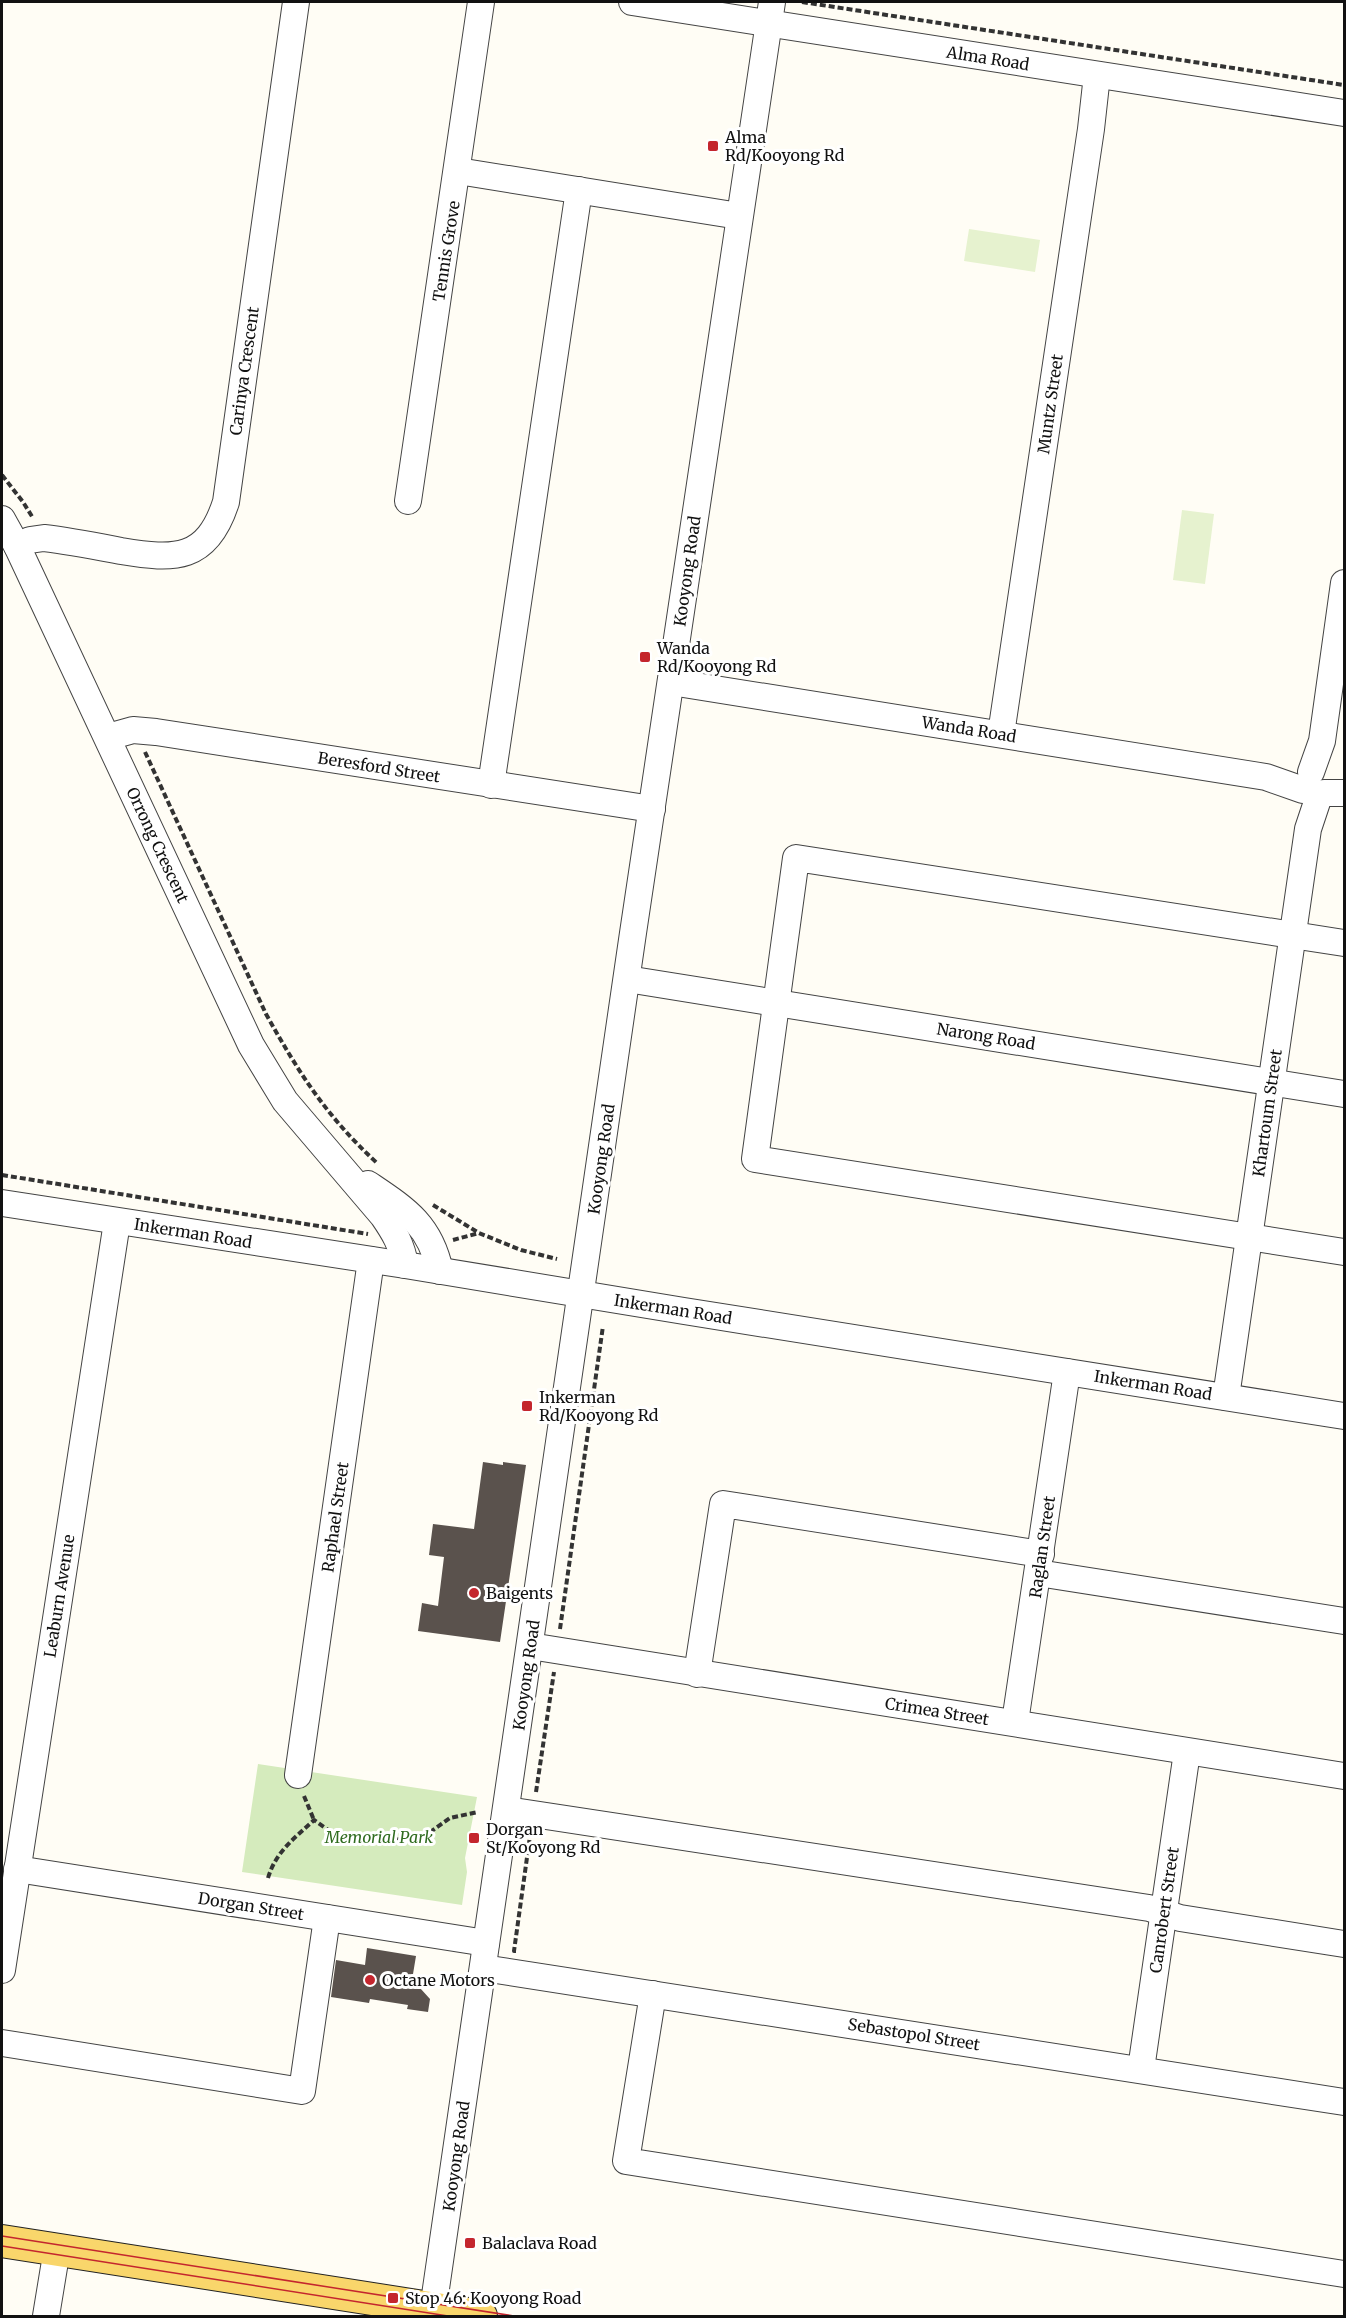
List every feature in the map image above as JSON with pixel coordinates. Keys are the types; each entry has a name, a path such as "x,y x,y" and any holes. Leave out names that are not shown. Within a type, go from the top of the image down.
{"main road":[{"path":"2,2241 433,2313 481,2316"}],"street":[{"name":"Carinya Crescent","path":"17,546 30,540 44,538 144,555 174,556 201,544 212,533 221,518 226,502 296,2"},
{"name":"Tennis Grove","path":"408,501 481,2"},
{"name":"Alma Road","path":"632,2 771,12 1097,75 1344,113"},
{"name":"Kooyong Road","path":"433,2313 627,979 771,12"},
{"name":"Muntz Street","path":"1001,734 1091,129 1097,75"},
{"path":"458,171 740,216"},
{"path":"491,785 579,190"},
{"name":"Orrong Crescent","path":"2,519 108,737 251,1045 285,1101 383,1216 403,1250 405,1265"},
{"name":"Khartoum Street","path":"1226,1397 1308,829 1321,786 1322,741 1344,583"},
{"name":"Wanda Road","path":"671,682 1321,786"},
{"name":"Beresford Street","path":"108,737 133,730 652,809"},
{"path":"1344,943 796,858 755,1160 1344,1252"},
{"name":"Narong Road","path":"627,979 1344,1094"},
{"name":"Orrong Crescent","path":"333,1159 413,1217 431,1241 440,1271"},
{"name":"Inkerman Road","path":"2,1203 405,1265 1344,1416"},
{"name":"Leaburn Avenue","path":"2,1970 117,1222"},
{"name":"Raphael Street","path":"298,1775 371,1260"},
{"name":"Raglan Street","path":"1015,1722 1067,1372"},
{"path":"697,1674 723,1503 1344,1622"},
{"name":"Crimea Street","path":"530,1646 1344,1776"},
{"name":"Canrobert Street","path":"1141,2069 1187,1752"},
{"path":"507,1810 1149,1908 1180,1918 1344,1944"},
{"name":"Dorgan Street","path":"17,1869 486,1943"},
{"path":"2,2043 302,2091 327,1918"},
{"name":"Sebastopol Street","path":"483,1968 1344,2102"},
{"path":"653,1994 626,2161 1344,2274"},
{"path":"46,2316 57,2249"}],"path":[{"path":"802,2 1344,85"},
{"path":"2,475 23,502 44,538"},
{"path":"133,730 266,1014 296,1068 314,1096 356,1143 384,1169"},
{"path":"2,1175 398,1239"},
{"path":"424,1199 478,1233 521,1250 557,1259"},
{"path":"431,1241 448,1242 478,1233"},
{"path":"268,1878 271,1867 284,1846 314,1820 331,1832 354,1840 414,1840 423,1837 450,1818 478,1812"}],"green space":[{"path":"969,229 1040,240 1035,272 964,261"},
{"path":"1182,510 1214,514 1205,584 1173,580"},
{"name":"Memorial Park","path":"258,1764 477,1797 465,1858 467,1872 462,1905 242,1872"}],"building":[{"path":"483,1462 526,1465 500,1642 418,1631 422,1603 438,1606 444,1557 429,1555 433,1524 474,1529"},
{"name":"Octane Motors","path":"367,1948 416,1956 411,1986 420,1988 430,1999 428,2012 407,2009 408,2005 370,1999 369,2003 331,1997 336,1960 365,1965"}],"tram line":[{"path":"2,2236 514,2316"},
{"path":"2,2246 448,2316"}],"place":[{"name":"Alma Rd/Kooyong Rd","path":"713,146"},
{"name":"Wanda Rd/Kooyong Rd","path":"645,657"},
{"name":"Inkerman Rd/Kooyong Rd","path":"527,1406"},
{"name":"Baigents","path":"474,1593"},
{"name":"Dorgan St/Kooyong Rd","path":"474,1838"},
{"name":"Octane Motors","path":"370,1980"},
{"name":"Balaclava Road","path":"470,2243"},
{"name":"Stop 46: Kooyong Road","path":"393,2298"}]}
